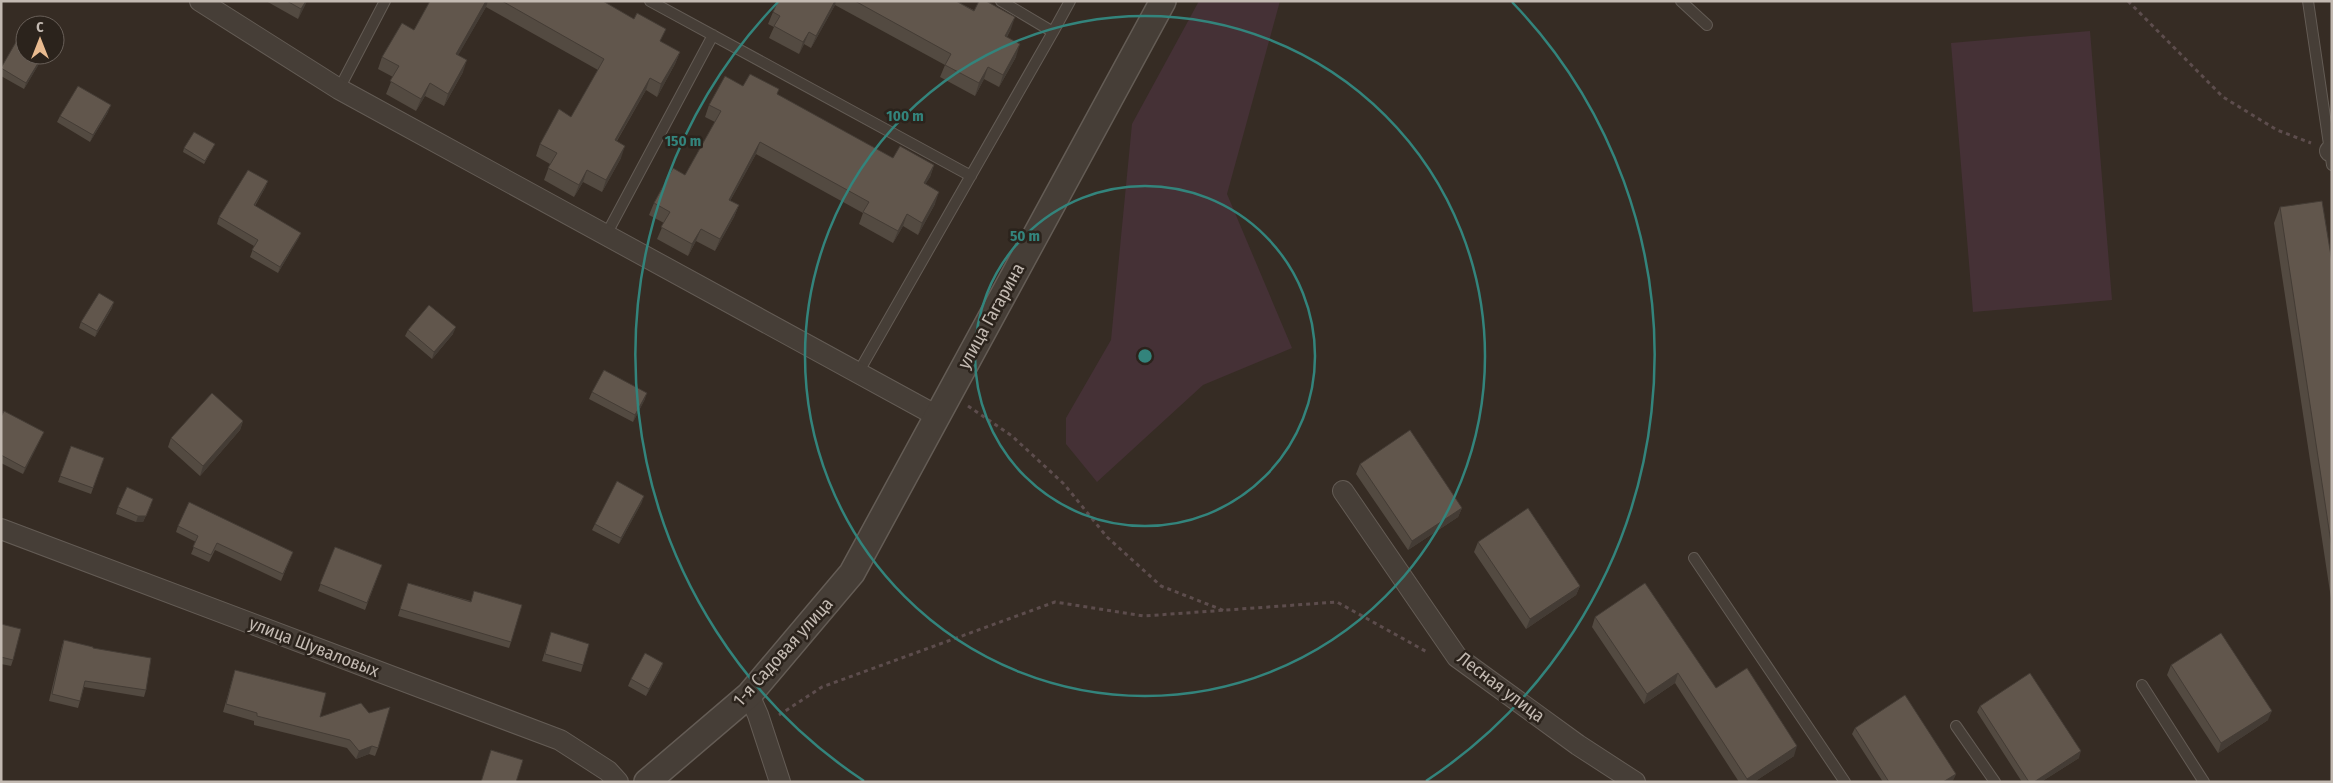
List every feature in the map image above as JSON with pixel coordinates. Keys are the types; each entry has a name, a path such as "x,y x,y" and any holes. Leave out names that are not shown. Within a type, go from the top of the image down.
{"street":[{"path":"200,1 339,89 937,416"},
{"name":"улица Гагарина","path":"890,499 950,393 1163,1"},
{"name":"Лесная улица","path":"1343,491 1457,657 1578,745 1635,782"},
{"name":"1-я Садовая улица","path":"647,782 754,705 852,573 890,499"},
{"name":"улица Шуваловых","path":"1,529 560,740 608,771 618,782"},
{"path":"754,705 780,782"}],"lane":[{"path":"339,89 385,1"},
{"path":"650,1 971,176"},
{"path":"1001,1 1053,32"},
{"path":"858,373 1070,1"},
{"path":"1681,1 1707,25"},
{"path":"2308,1 2331,155"},
{"path":"606,235 713,35"},
{"path":"1694,558 1845,782"},
{"path":"2142,685 2204,782"},
{"path":"1956,726 1994,782"}],"path":[{"path":"2128,1 2223,97 2277,130 2331,155"},
{"path":"950,393 1012,436 1064,484 1107,537 1161,586 1226,611"},
{"path":"754,705 781,715 822,687 1055,602 1144,616 1337,602 1430,653"}],"shaded area":[{"path":"1199,1 1280,1 1227,194 1292,348 1203,385 1097,482 1066,444 1066,418 1111,340 1132,124"},
{"path":"2090,31 2112,300 1973,312 1951,43"}],"building":[{"path":"287,1 306,1 301,9"},
{"path":"430,1 486,1 456,54 467,60 448,94 430,83 421,99 390,81 399,66 382,57 402,23 414,30"},
{"path":"502,1 603,1 634,19 637,13 666,29 660,41 680,52 661,84 650,78 615,140 625,146 606,180 587,170 579,185 548,168 557,153 540,144 559,109 571,117 604,59"},
{"path":"778,1 835,1 816,36 809,32 803,42 774,26 780,16 773,12"},
{"path":"855,1 956,1 974,11 979,1 986,1 1015,17 1005,36 1020,44 1003,75 988,67 979,83 945,65 951,54"},
{"path":"15,44 15,65 37,65 26,83 1,68"},
{"path":"750,74 779,89 777,94 893,158 900,146 934,165 924,183 939,192 922,223 907,214 898,231 863,212 869,202 760,142 729,200 739,205 720,239 701,229 692,244 661,227 670,212 654,203 673,168 685,175 721,111 709,105 725,76 743,86"},
{"path":"78,86 111,105 93,135 60,116"},
{"path":"194,132 215,144 205,161 184,148"},
{"path":"248,170 268,181 254,205 301,233 280,267 252,250 258,240 219,217"},
{"path":"2322,201 2332,262 2332,549 2280,207"},
{"path":"99,293 114,302 97,331 81,322"},
{"path":"429,305 456,327 434,352 408,330"},
{"path":"604,370 647,393 635,415 592,392"},
{"path":"212,393 243,421 203,466 171,438"},
{"path":"4,411 44,432 25,468 1,455 1,417"},
{"path":"1410,430 1462,508 1412,541 1360,464"},
{"path":"71,446 104,458 93,488 60,476"},
{"path":"617,481 644,496 621,538 595,524"},
{"path":"127,487 153,499 146,516 138,516 118,507"},
{"path":"189,502 293,552 283,574 217,543 211,555 193,547 198,536 178,526"},
{"path":"1528,508 1580,586 1530,619 1478,542"},
{"path":"335,547 382,565 367,603 320,584"},
{"path":"408,583 471,602 474,591 522,605 511,642 400,609"},
{"path":"1645,583 1716,688 1747,668 1797,746 1747,779 1678,673 1647,694 1595,617"},
{"path":"1,624 21,629 13,660 1,657"},
{"path":"551,632 589,644 583,665 545,654"},
{"path":"2221,633 2272,711 2221,743 2171,665"},
{"path":"64,640 93,648 151,658 146,690 85,681 80,701 52,694"},
{"path":"645,653 663,663 649,689 631,679"},
{"path":"235,670 326,693 320,717 361,703 369,713 390,707 378,748 372,746 359,751 350,740 257,716 257,713 226,704"},
{"path":"2030,673 2081,751 2034,782 2029,782 1980,706"},
{"path":"1905,695 1956,774 1943,782 1889,782 1855,728"},
{"path":"491,750 523,760 516,782 481,782"}]}
